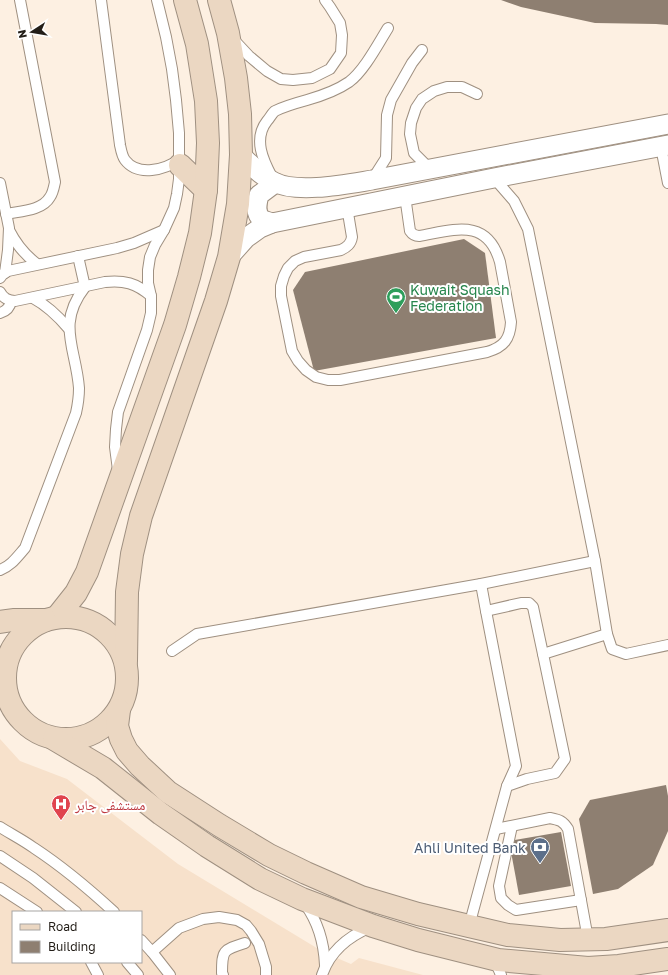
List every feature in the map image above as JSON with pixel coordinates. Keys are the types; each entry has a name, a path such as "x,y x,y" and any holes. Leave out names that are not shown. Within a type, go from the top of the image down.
{"street":[{"path":"185,0 197,44 206,101 208,143 206,190 200,234 189,277 175,325 87,572 76,593 52,619 28,629 14,645 6,664 5,700 21,720 36,732 54,739 103,768 161,814 207,846 260,879 302,899 373,926 511,968 585,971 629,970 663,960"},
{"path":"54,739 73,740 91,735 107,725 119,710 126,695 128,678 126,662 127,592 132,554 141,516 203,340 229,257 238,204 241,155 240,114 236,78 228,33 219,0"},
{"path":"241,155 262,175 275,183 288,186 324,187 372,180 668,124"},
{"path":"229,257 246,238 260,228 272,223 494,178 664,146"},
{"path":"180,162 206,190"},
{"path":"272,223 263,220 258,214 256,207 259,195 275,183"},
{"path":"0,622 74,617 92,622 106,632 118,645 126,662"},
{"path":"119,710 117,726 127,751 140,766 168,792 269,855 361,897 418,914 469,926 508,934 560,940 606,939 668,930"}],"lane":[{"path":"6,214 36,208 45,203 50,197 55,182 20,0"},
{"path":"101,0 122,155 130,165 139,169 159,169 180,162"},
{"path":"120,482 116,447 118,412 149,322 151,313 151,296 148,283 150,257 174,208 180,162 179,132 172,69 158,0"},
{"path":"228,33 248,56 281,79 293,80 312,78 330,69 341,53 342,35 340,24 325,0"},
{"path":"275,183 261,152 261,132 265,123 274,112 288,105 333,91 350,81 364,66 388,28"},
{"path":"372,180 386,158 387,115 391,100 412,63 422,50"},
{"path":"430,169 414,153 410,134 411,123 416,108 422,99 434,91 447,87 462,87 477,94"},
{"path":"664,146 668,183"},
{"path":"494,178 514,201 528,229 595,561 607,634 612,649 626,654 668,645"},
{"path":"0,183 9,228 13,239 28,257 37,264"},
{"path":"347,207 352,237 352,241 349,245 341,250 304,257 295,261 288,268 281,286 281,296 292,351 306,370 316,376 328,380 340,380 495,350 502,345 507,338 511,322 500,262 493,245 487,238 471,230 462,229 419,236 412,234 409,227 405,196"},
{"path":"2,273 8,250 9,228"},
{"path":"2,273 37,264 117,248 150,237 164,230"},
{"path":"78,256 85,287"},
{"path":"0,292 6,299 15,301 106,282 120,281 136,286 151,296"},
{"path":"0,570 14,561 24,548 76,412 79,388 69,329 72,306 77,296 85,287"},
{"path":"33,298 54,312 69,329"},
{"path":"0,313 7,310 12,301"},
{"path":"172,651 197,634 481,584 595,561"},
{"path":"481,584 516,766 527,779"},
{"path":"486,611 521,603 529,603 533,607 565,759 556,772 527,779 507,786"},
{"path":"543,654 607,634"},
{"path":"469,926 507,786 516,766"},
{"path":"496,830 550,818 558,819 564,822 568,829 588,939"},
{"path":"512,826 499,886 501,898 516,910 581,900"},
{"path":"0,827 66,870 113,911"},
{"path":"0,856 33,878 75,911"},
{"path":"0,888 35,911"},
{"path":"302,899 319,930 325,953 324,970"},
{"path":"152,952 179,928 203,920 219,917 237,920 246,925 259,944 266,967 266,975"},
{"path":"324,970 338,948 354,935 373,926"},
{"path":"142,941 170,975"},
{"path":"223,975 222,959 224,953 232,947 245,943"},
{"path":"92,963 98,975"},
{"path":"128,963 138,975"}],"shaded area":[{"name":"مستشفى جابر","path":"0,739 20,761 67,779 178,864 325,953 351,964 359,958 423,975 0,975"}],"building":[{"path":"501,0 668,0 668,25 595,23 521,7"},
{"name":"Kuwait Squash Federation","path":"464,239 485,253 496,338 314,371 293,290 305,272"},
{"path":"666,785 668,796 668,831 653,865 618,889 593,894 579,819 590,800"},
{"name":"Ahli United Bank","path":"561,832 571,886 519,895 509,841"}],"place":[{"name":"Kuwait Squash Federation","path":"396,314"},
{"name":"مستشفى جابر","path":"61,821"},
{"name":"Ahli United Bank","path":"540,864"}]}
